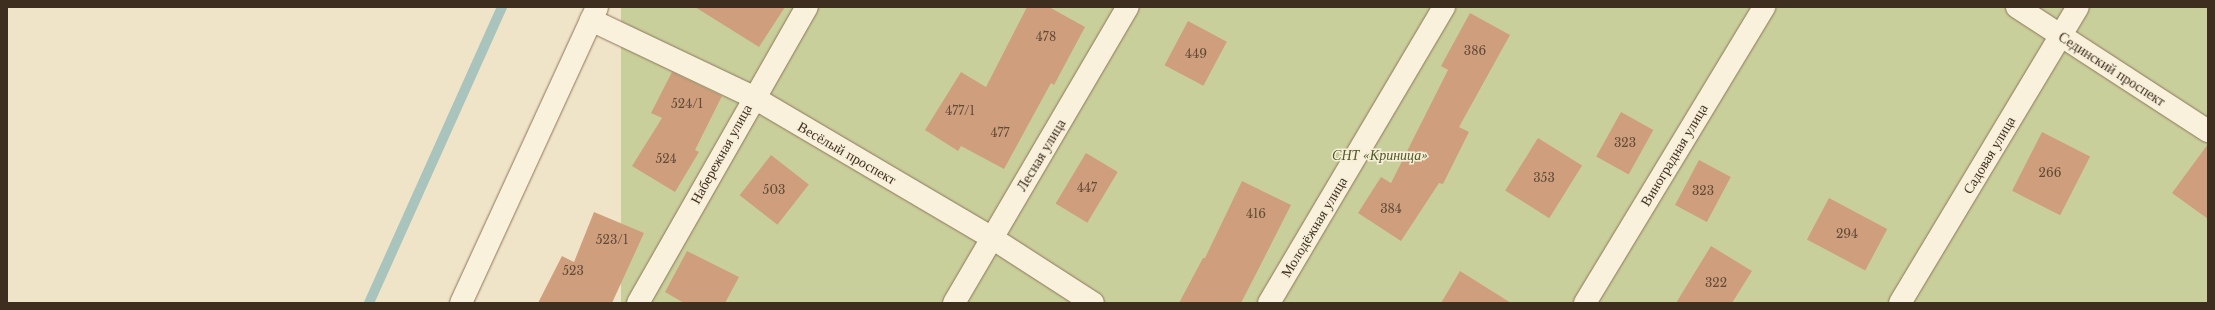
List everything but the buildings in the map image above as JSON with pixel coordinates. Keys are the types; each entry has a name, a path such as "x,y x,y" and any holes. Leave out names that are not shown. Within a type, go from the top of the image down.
{"street":[{"name":"Набережная улица","path":"638,303 753,97 806,7"},
{"name":"Лесная улица","path":"954,303 1128,7"},
{"name":"Молодёжная улица","path":"1269,303 1444,7"},
{"name":"Виноградная улица","path":"1585,303 1764,7"},
{"name":"Сединский проспект","path":"2016,7 2208,130"},
{"name":"Садовая улица","path":"1900,303 2078,7"},
{"name":"Весёлый проспект","path":"594,14 753,97 992,238 1093,303"},
{"path":"461,303 594,14"}],"green space":[{"name":"СНТ «Криница»","path":"621,7 2208,7 2208,303 621,303"}],"waterway":[{"path":"369,303 502,7"}]}
